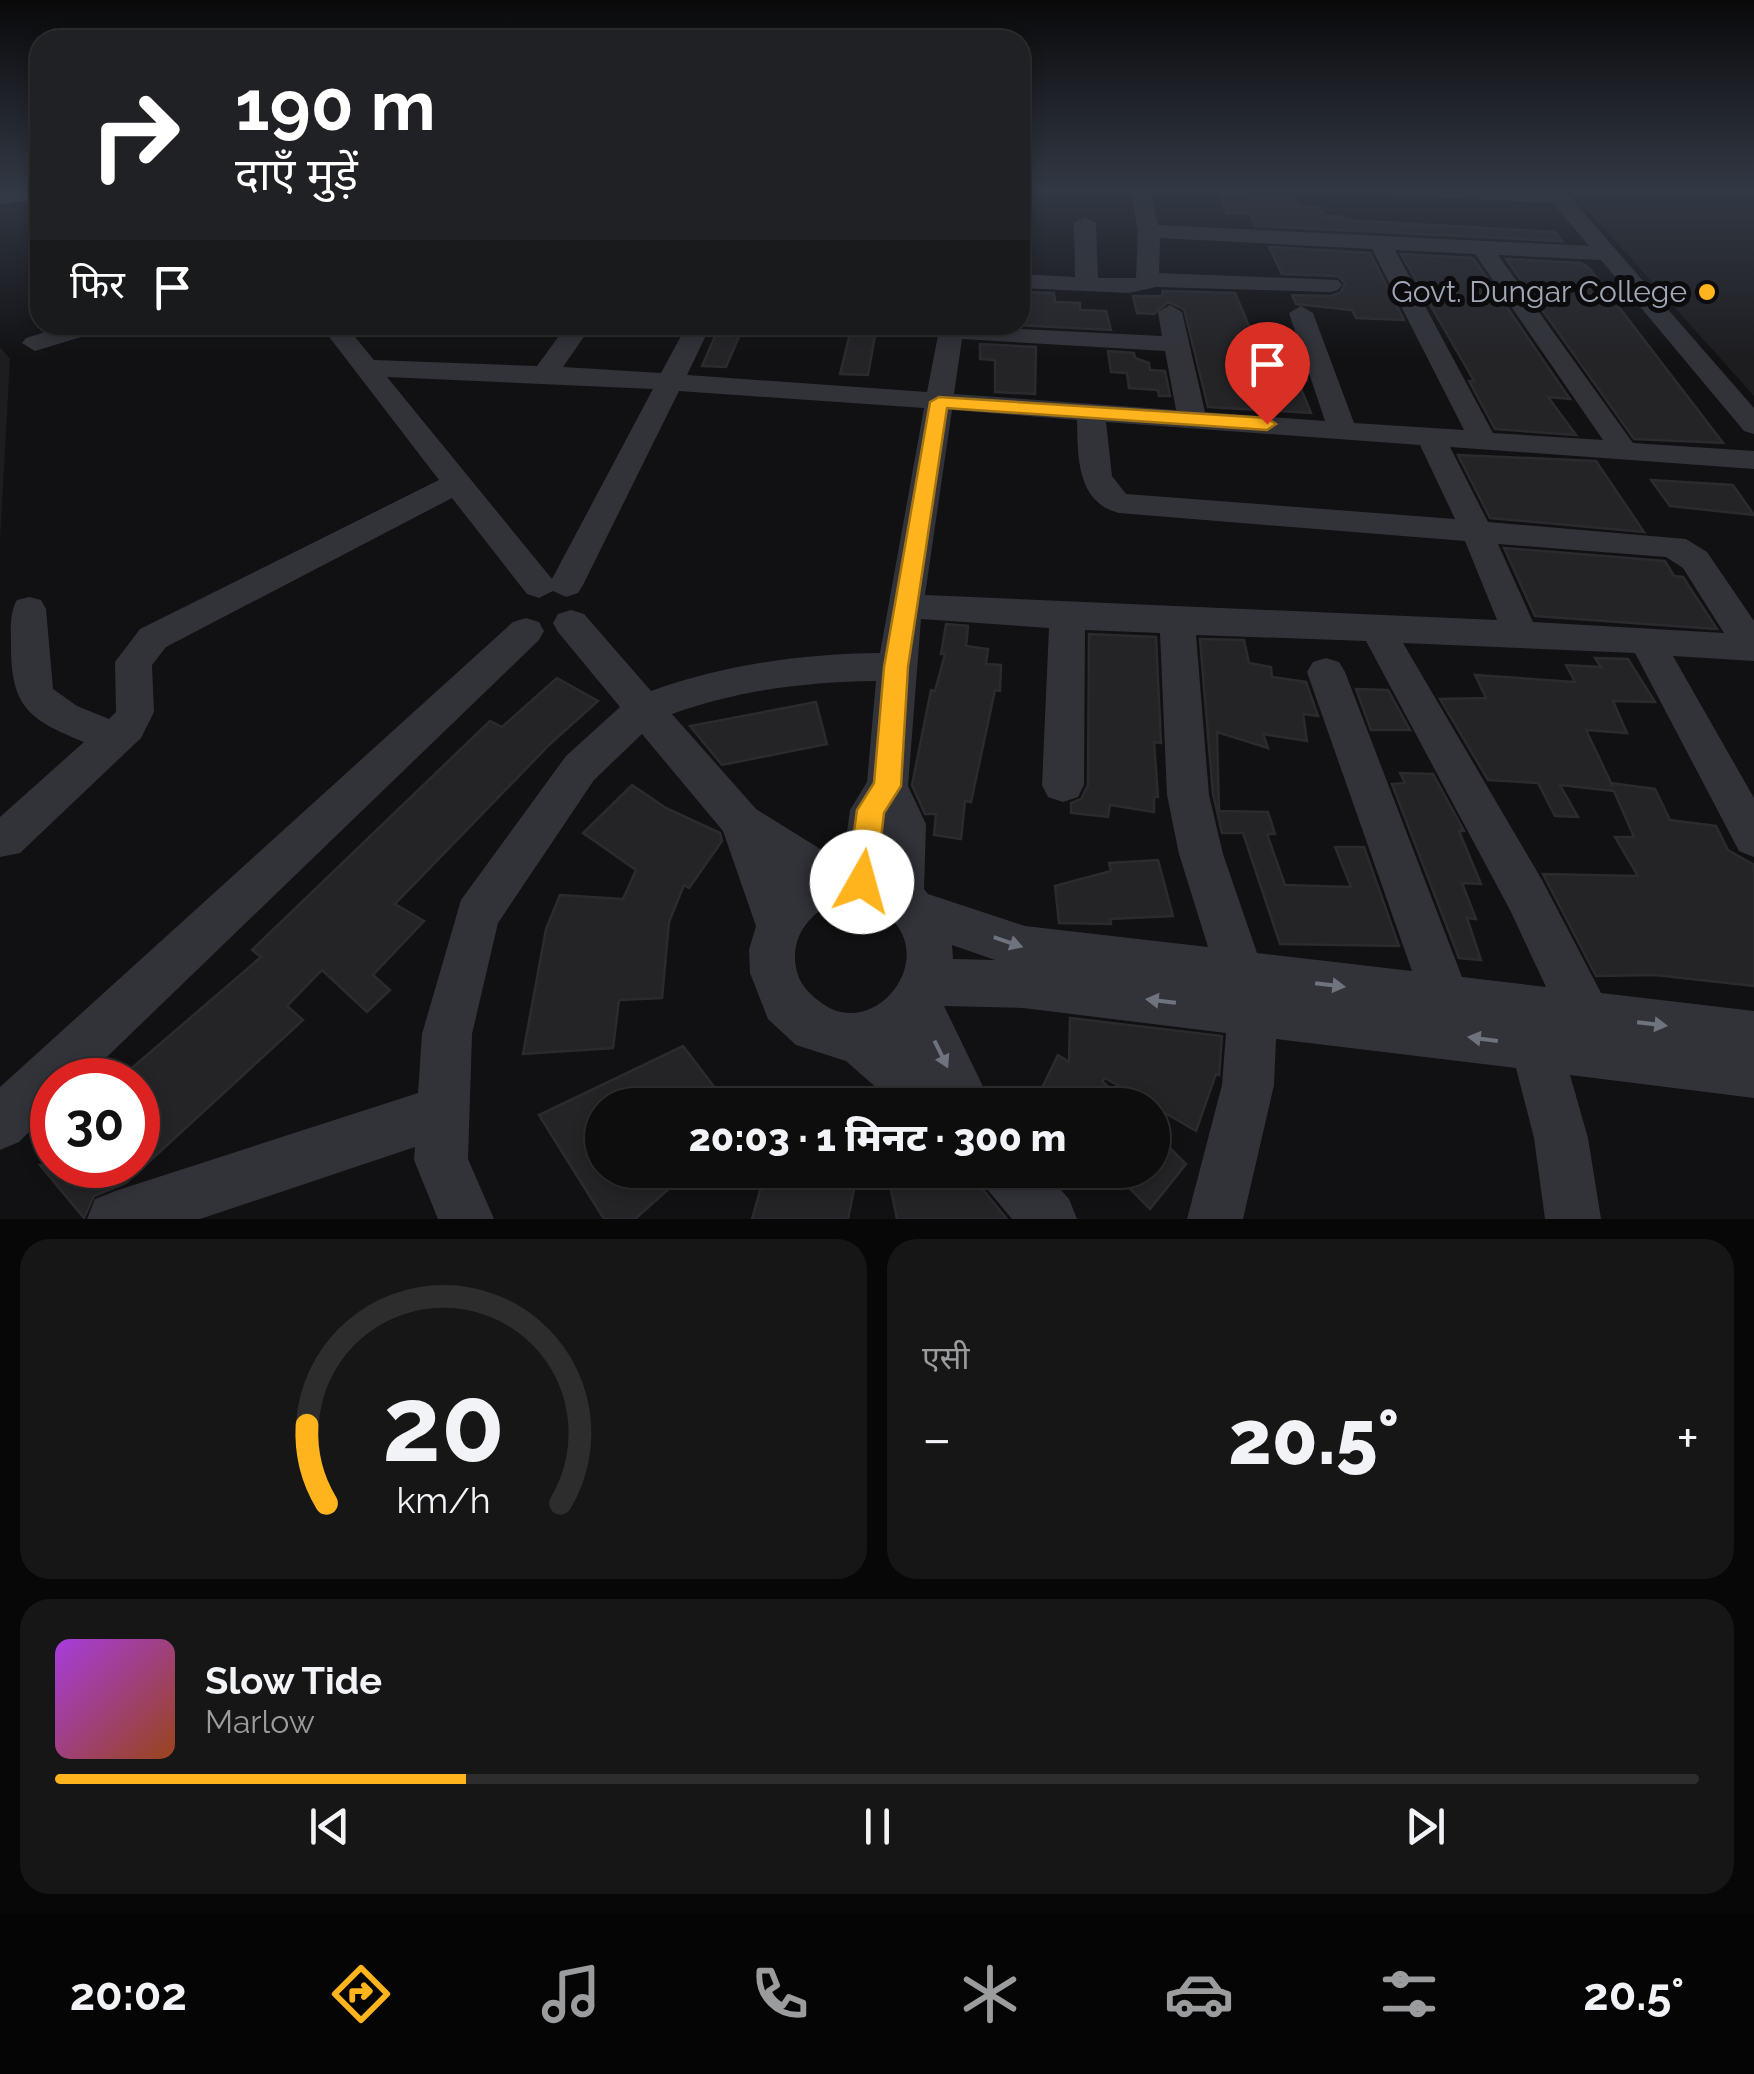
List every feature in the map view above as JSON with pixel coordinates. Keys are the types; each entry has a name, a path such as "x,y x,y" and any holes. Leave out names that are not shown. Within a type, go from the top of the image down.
{"street":[{"path":"1086,245 1087,284"},
{"path":"1149,245 1150,280"},
{"path":"1382,245 1484,440"},
{"path":"1438,245 1608,254"},
{"path":"1600,245 1754,425"},
{"path":"1481,247 1624,450"},
{"path":"1030,281 1140,286 1150,280 1330,285"},
{"path":"1170,312 1192,419"},
{"path":"1301,313 1342,429"},
{"path":"1030,334 1177,344"},
{"path":"34,342 60,335"},
{"path":"340,335 458,483 558,598 642,709 741,822 878,893 1025,948 1536,1047 1754,1072"},
{"path":"546,373 573,335"},
{"path":"558,598 517,600 511,618 526,631 541,633 694,335"},
{"path":"878,893 905,824 888,786 896,667 951,335"},
{"path":"365,368 546,373 1754,460"},
{"path":"1091,412 1098,486 1109,499 1119,503 1674,546 1695,560 1754,648"},
{"path":"1430,436 1476,529 1521,636"},
{"path":"5,840 117,739 134,712 133,662 154,638 458,483"},
{"path":"908,606 1067,618 1177,619 1754,648"},
{"path":"29,609 30,685 34,698 47,711 117,739"},
{"path":"1063,786 1067,618"},
{"path":"1177,619 1188,795 1201,854 1245,993 1248,1085 1214,1219"},
{"path":"1376,628 1533,907 1586,1016"},
{"path":"0,1124 526,631"},
{"path":"1646,640 1754,838"},
{"path":"466,1219 442,1160 447,1034 478,915 580,768 642,709 710,684 812,668 896,667"},
{"path":"1326,672 1446,999"},
{"path":"741,822 778,925"},
{"path":"959,1088 922,992 930,946 878,893 802,898 778,925 770,962 782,1000 812,1027 854,1035 892,1024 922,992 1022,984 1446,999 1754,1036"},
{"path":"854,1035 916,1088"},
{"path":"1536,1047 1561,1138 1573,1219"},
{"path":"115,1219 444,1110"},
{"path":"1022,1188 1049,1219"}],"shaded area":[{"path":"1619,245 1754,245 1754,396"},
{"path":"0,347 10,359 0,540"}],"building":[{"path":"1269,247 1370,253 1404,320 1356,318 1352,310 1296,304 1292,295 1331,296 1341,292 1345,283 1338,276 1282,274"},
{"path":"1401,254 1473,258 1570,399 1548,397 1576,435 1495,429 1469,381 1474,381"},
{"path":"1506,259 1581,263 1589,268 1723,443 1634,439"},
{"path":"1163,291 1235,293 1255,340 1296,344 1307,380 1297,379 1311,413 1208,407 1184,309 1168,302 1154,314 1137,313 1133,296 1162,296"},
{"path":"1030,292 1054,293 1055,302 1080,303 1080,310 1106,311 1111,330 1030,326"},
{"path":"716,335 740,335 726,367 702,366"},
{"path":"850,335 875,335 868,375 840,374"},
{"path":"980,344 1036,347 1035,394 995,392 995,360 980,359"},
{"path":"1108,351 1134,353 1135,358 1149,363 1150,370 1165,371 1170,396 1159,396 1158,390 1129,388 1127,373 1111,372"},
{"path":"1458,455 1596,461 1644,532 1490,518"},
{"path":"1651,480 1733,485 1754,515 1670,506"},
{"path":"1504,548 1665,561 1674,576 1683,577 1717,629 1535,616"},
{"path":"946,624 968,626 966,646 988,649 986,664 1001,665 1000,691 995,690 971,802 965,801 961,839 934,835 936,814 925,814 912,785 931,690 935,691 945,654 941,654"},
{"path":"1089,634 1156,637 1161,743 1154,742 1158,797 1154,797 1154,812 1110,805 1108,817 1071,813 1071,803 1081,799 1088,785"},
{"path":"1200,639 1244,640 1249,663 1271,667 1272,677 1306,682 1318,716 1303,714 1307,741 1263,734 1268,748 1217,732 1219,811 1268,812 1275,834 1267,834 1285,885 1351,887 1335,847 1364,847 1399,946 1280,944 1243,833 1222,833 1213,794"},
{"path":"1595,658 1628,659 1655,702 1613,701 1627,733 1586,730 1611,783 1655,789 1670,820 1716,826 1728,850 1754,865 1754,986 1655,975 1596,976 1543,874 1638,876 1615,837 1634,837 1614,791 1560,785 1578,817 1555,816 1538,783 1488,780 1440,699 1486,698 1475,675 1575,682 1566,665 1601,667"},
{"path":"557,678 598,701 550,744 395,904 424,921 373,975 390,990 367,1012 322,970 287,1006 303,1020 160,1152 160,1058 144,1058 261,957 252,950 490,721 502,727"},
{"path":"1356,689 1388,690 1410,730 1371,730"},
{"path":"816,702 827,744 722,765 690,726"},
{"path":"1400,773 1433,774 1464,831 1459,831 1481,884 1462,883 1476,919 1467,918 1481,960 1459,958 1392,784 1405,783"},
{"path":"632,785 666,808 720,833 722,841 689,888 684,885 669,922 662,998 619,1000 613,1048 523,1054 546,929 560,895 623,899 636,870 583,833"},
{"path":"1158,860 1173,916 1110,919 1111,924 1059,923 1055,886 1111,871 1109,863"},
{"path":"1070,1018 1222,1036 1219,1075 1216,1074 1196,1131 1170,1116 1170,1088 1122,1088 1105,1078 1102,1081 1109,1088 1042,1088 1058,1055 1069,1062"},
{"path":"683,1046 715,1088 595,1088"},
{"path":"585,1093 585,1188 670,1188 635,1219 604,1219 539,1115"},
{"path":"1170,1148 1186,1164 1170,1184"},
{"path":"59,1188 114,1188 94,1196 84,1218"},
{"path":"761,1188 854,1188 848,1219 752,1219"},
{"path":"891,1188 983,1188 1007,1219 897,1219"},
{"path":"1130,1188 1167,1188 1150,1209"}],"place":[{"name":"Govt. Dungar College","path":"1707,292"}],"route":[{"path":"862,882 871,810 888,786 896,667 939,402 1267,424"}]}
